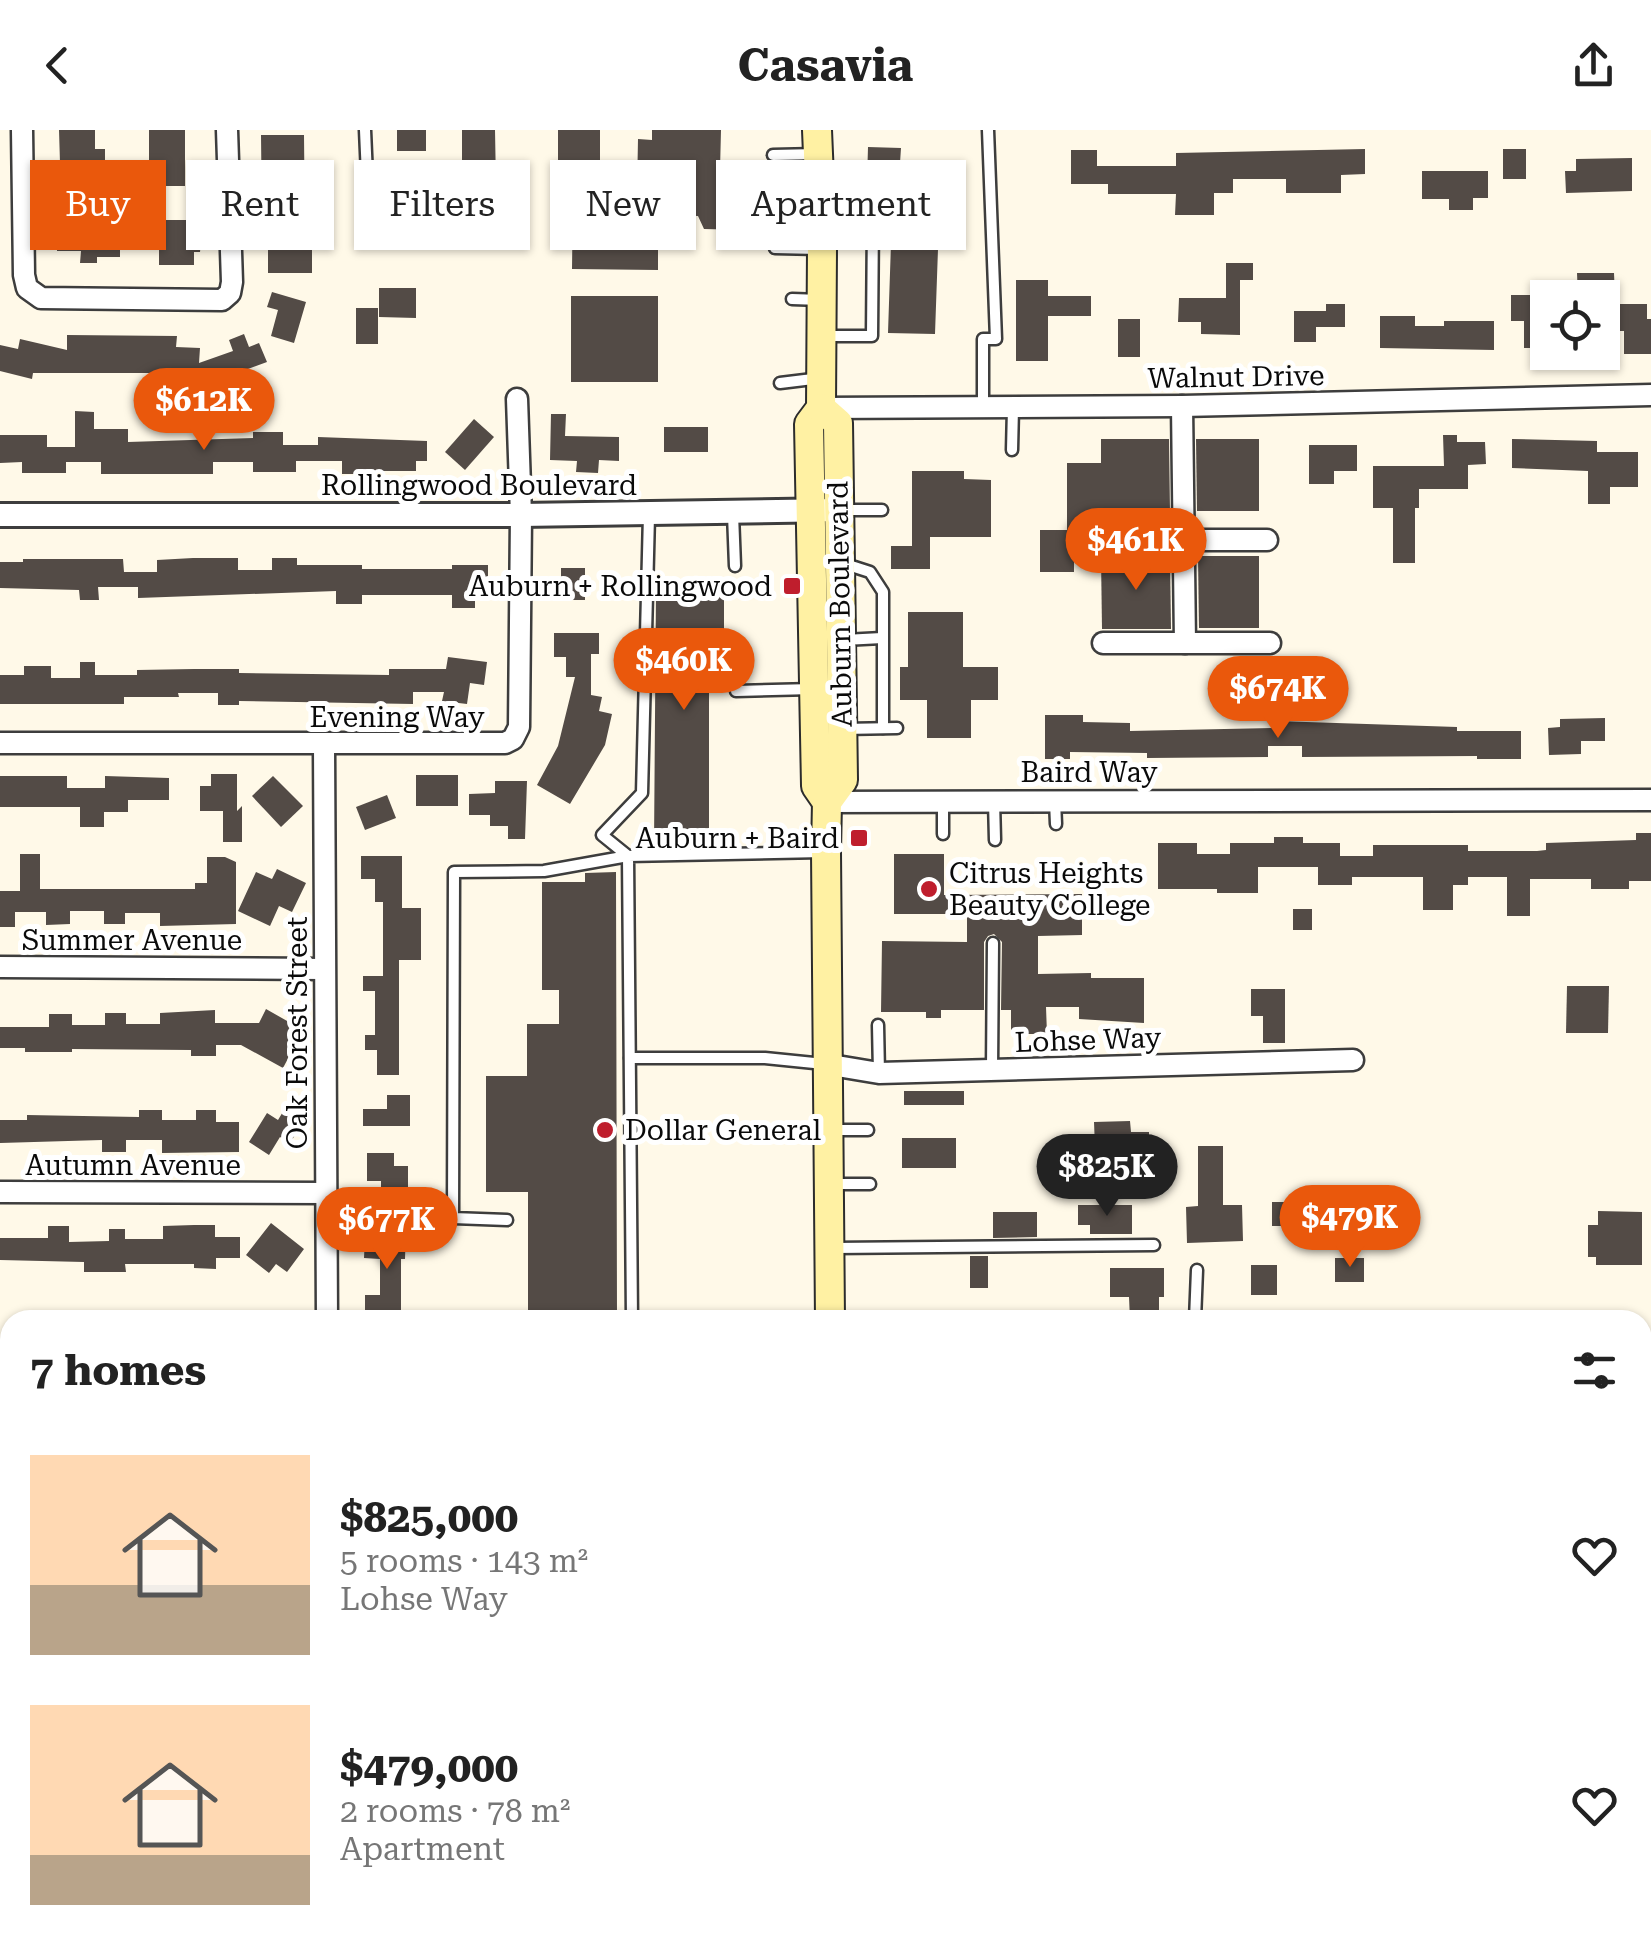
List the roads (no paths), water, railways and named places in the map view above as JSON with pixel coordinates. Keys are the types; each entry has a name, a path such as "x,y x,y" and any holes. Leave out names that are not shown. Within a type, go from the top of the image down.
{"main road":[{"name":"Auburn Boulevard","path":"822,250 822,408 809,424 824,511 840,562 842,640 843,780 827,802 826,852 830,1310"},
{"name":"Auburn Boulevard","path":"824,511 814,689 816,786 827,802"}],"street":[{"path":"22,130 27,288 41,298 222,300 230,293 232,282 226,130"},
{"name":"Walnut Drive","path":"822,408 1014,408 1059,415 1182,406 1651,395"},
{"name":"Evening Way","path":"0,743 324,745 505,743 513,739 518,727 521,516 517,399"},
{"path":"1182,406 1185,643"},
{"name":"Rollingwood Boulevard","path":"0,516 521,516 824,511"},
{"path":"1101,540 1267,540"},
{"path":"1103,643 1270,643"},
{"name":"Oak Forest Street","path":"324,745 326,1310"},
{"name":"Baird Way","path":"827,802 1055,800 1107,808 1651,800"},
{"name":"Summer Avenue","path":"0,967 324,969"},
{"name":"Lohse Way","path":"825,1064 879,1074 1354,1060"},
{"name":"Autumn Avenue","path":"0,1192 326,1193"}],"lane":[{"path":"365,130 366,160"},
{"path":"983,408 983,339 996,339 988,130"},
{"path":"773,154 818,142"},
{"path":"822,336 872,336 872,250"},
{"path":"792,299 822,300"},
{"path":"780,382 822,378"},
{"path":"1012,450 1014,408"},
{"path":"824,511 882,510"},
{"path":"628,856 602,835 642,793 648,514"},
{"path":"733,514 735,566"},
{"path":"840,562 870,572 883,592 883,728"},
{"path":"842,640 882,638"},
{"path":"736,691 814,689"},
{"path":"842,728 897,728"},
{"path":"994,800 995,840"},
{"path":"1055,800 1056,824"},
{"path":"943,802 943,834"},
{"path":"507,1220 453,1218 454,872 544,870 628,856 826,852"},
{"path":"628,856 632,1310"},
{"path":"992,1070 993,943"},
{"path":"878,1025 879,1074"},
{"path":"630,1058 766,1058 825,1064"},
{"path":"826,1130 868,1130"},
{"path":"826,1184 870,1184"},
{"path":"828,1248 1154,1245"},
{"path":"1195,1310 1197,1270"}],"place":[{"name":"Auburn + Rollingwood","path":"792,586"},
{"name":"Auburn + Baird","path":"859,838"},
{"name":"Citrus Heights Beauty College","path":"929,889"},
{"name":"Dollar General","path":"605,1130"}]}
